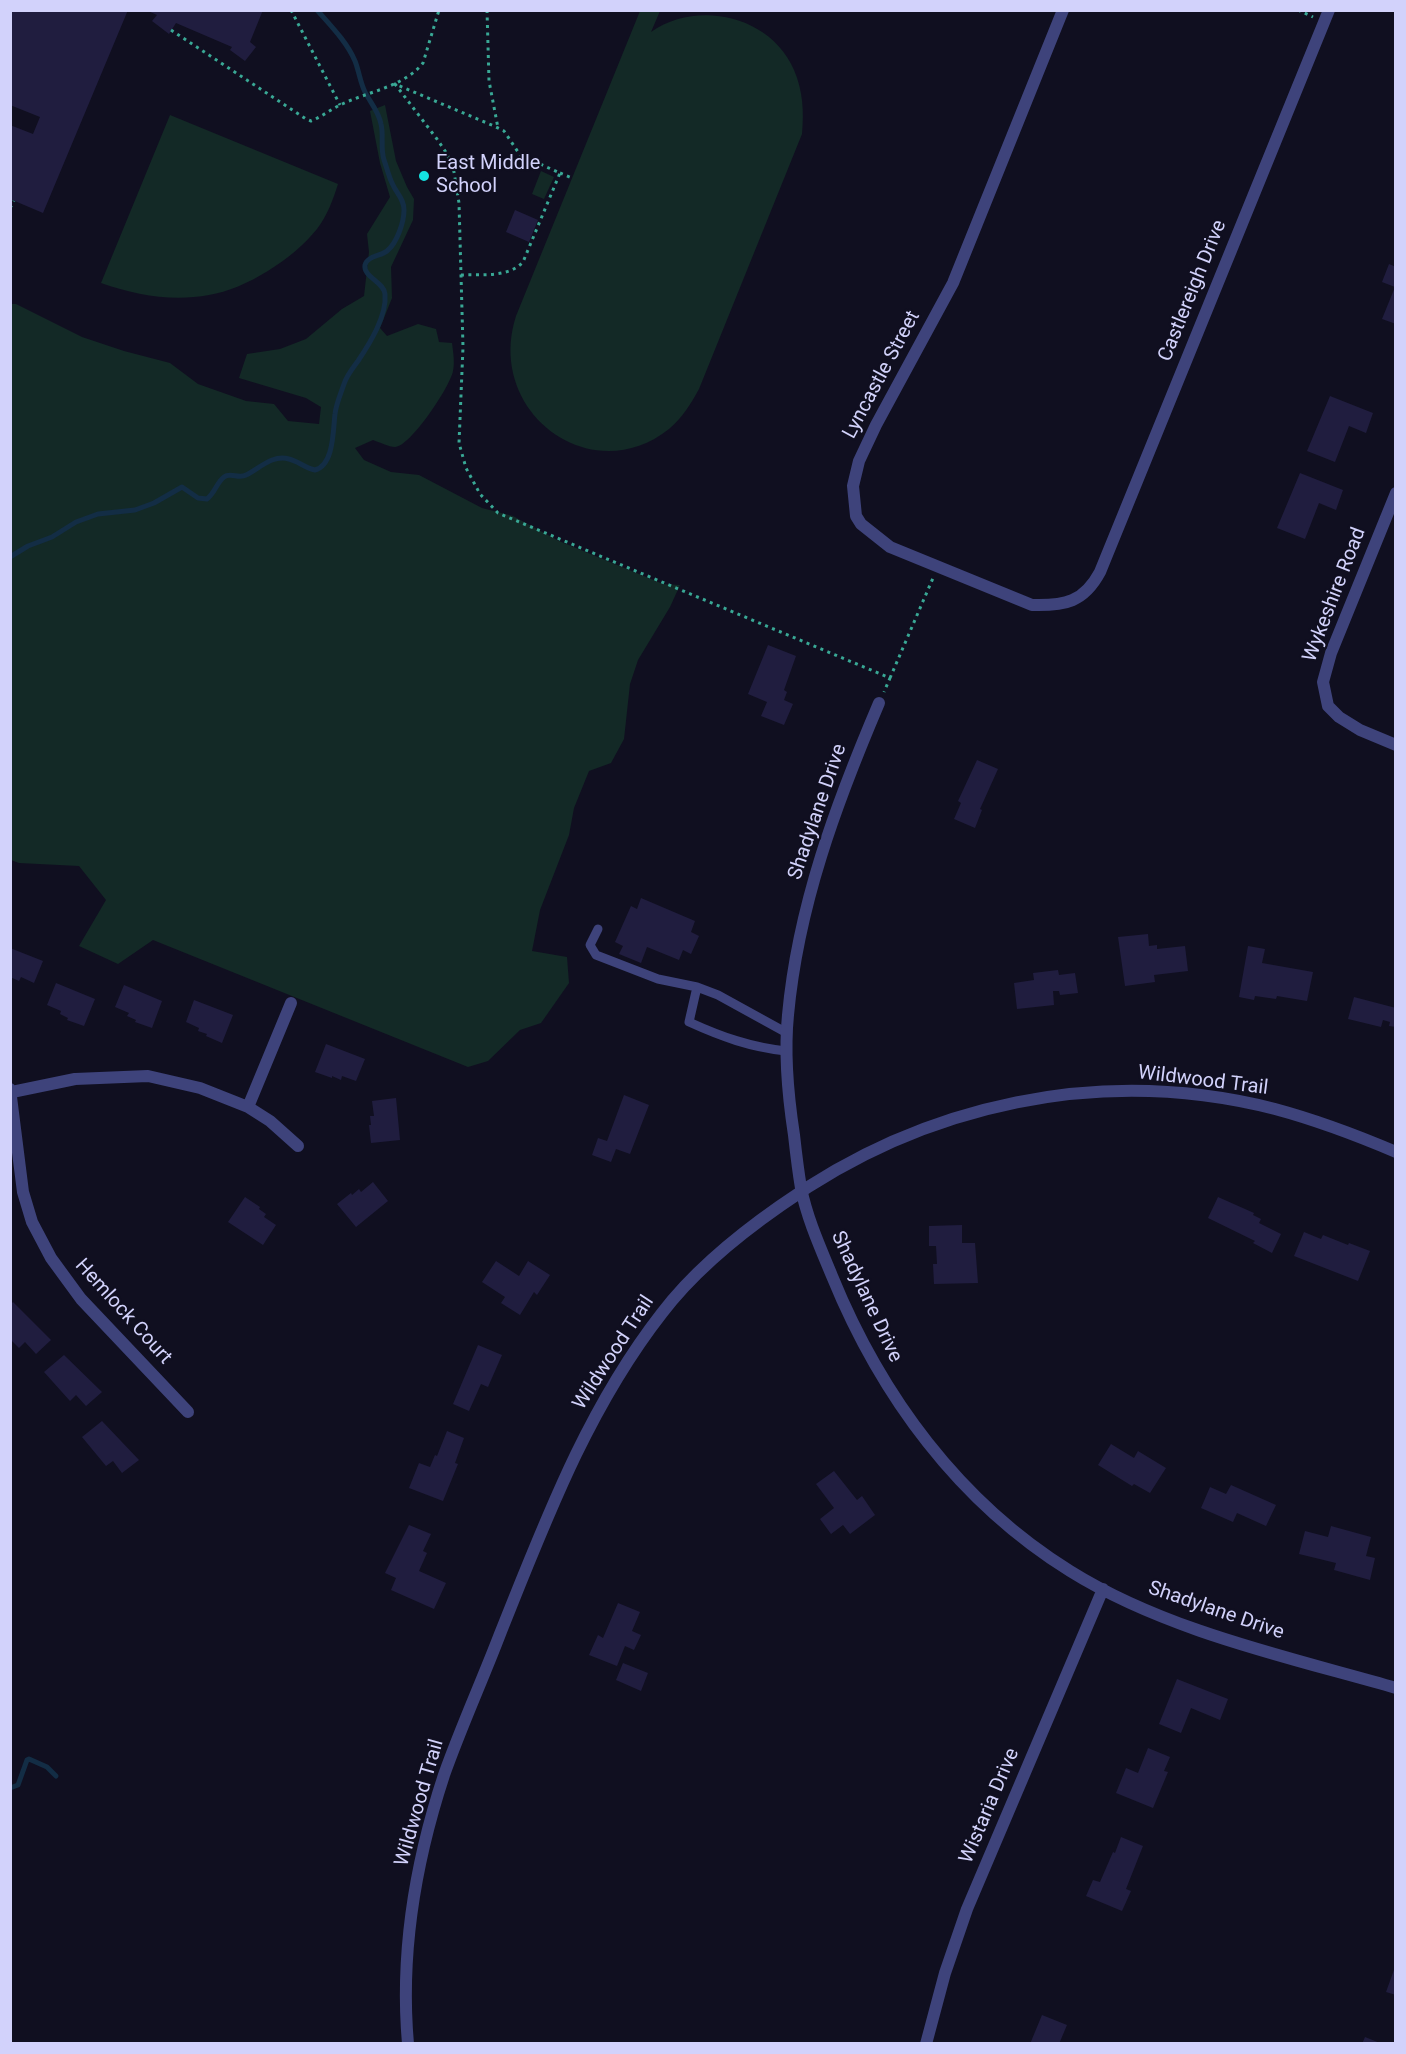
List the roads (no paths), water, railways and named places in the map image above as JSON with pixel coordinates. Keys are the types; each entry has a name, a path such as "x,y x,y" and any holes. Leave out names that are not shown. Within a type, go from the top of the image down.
{"street":[{"name":"Lyncastle Street","path":"1063,10 953,283 876,424 859,461 853,486 856,516 861,524 890,547 937,567 1032,605 1055,606 1076,599 1093,586"},
{"name":"Castlereigh Drive","path":"1093,586 1329,10"},
{"name":"Wykeshire Road","path":"1395,493 1331,653 1323,682 1328,706 1340,717 1360,730 1395,745"},
{"name":"Shadylane Drive","path":"879,703 842,795 815,873 798,947 786,1051 790,1110 802,1190 824,1255 849,1317 902,1409 951,1471 988,1510 1045,1554 1103,1589 1205,1632 1395,1688"},
{"path":"248,1107 291,1003"},
{"path":"11,1090 75,1078 148,1076 200,1088 248,1107 270,1121 297,1146"},
{"name":"Hemlock Court","path":"11,1090 23,1192 32,1222 51,1258 81,1299 188,1412"},
{"name":"Wildwood Trail","path":"408,2043 406,1991 409,1940 424,1850 437,1800 470,1709 576,1452 621,1372 671,1302 745,1232 802,1190 866,1153 931,1125 1030,1098 1088,1092 1174,1093 1253,1105 1312,1120 1395,1152"},
{"name":"Wistaria Drive","path":"926,2043 945,1973 967,1909 1103,1589"}],"lane":[{"path":"598,928 591,945 596,955 658,979 697,987 718,995 787,1033"},
{"path":"697,987 689,1022 757,1048 786,1051"}],"waterway":[{"path":"10,557 28,546 52,537 76,522 98,514 135,510 154,503 182,487 198,498 207,499 224,477 243,476 271,460 289,459 315,470 326,461 331,446 336,406 344,384 372,338 385,302 384,290 367,273 365,265 368,260 387,251 394,243 404,210 384,160 380,120 363,88 352,54 317,10"},
{"path":"10,1788 18,1785 29,1759 47,1767 56,1776"}],"place":[{"name":"East Middle School","path":"424,176"}]}
